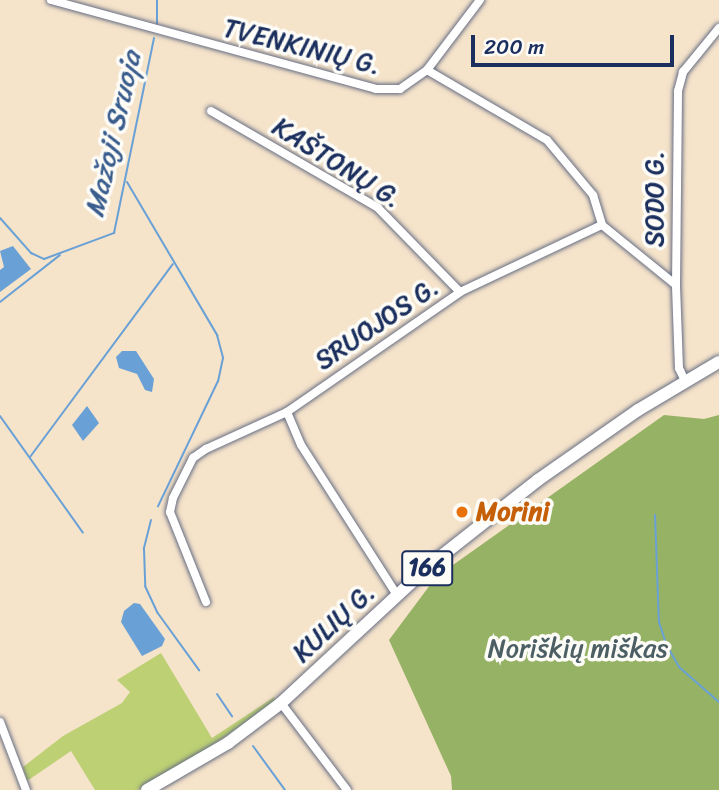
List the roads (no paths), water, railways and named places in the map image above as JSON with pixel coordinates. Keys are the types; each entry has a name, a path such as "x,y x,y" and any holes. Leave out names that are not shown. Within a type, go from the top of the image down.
{"main road":[{"name":"KULIŲ G.","path":"147,790 228,743 281,703 397,594 538,480 719,362"}],"street":[{"name":"TVENKINIŲ G.","path":"51,0 376,89 400,89 428,70"},
{"path":"480,0 428,70 547,140 593,195 602,225 676,285"},
{"name":"SODO G.","path":"685,382 679,368 676,285 678,91 683,72 719,28"},
{"name":"KAŠTONŲ G.","path":"211,111 378,208 460,292"},
{"name":"SRUOJOS G.","path":"206,602 170,512 173,498 193,458 223,439 287,412 460,292 602,225"},
{"path":"287,412 301,445 397,594"},
{"path":"281,703 347,790"},
{"path":"0,722 26,790"}],"water":[{"path":"13,246 31,269 0,292 0,270 4,267 0,251"},
{"path":"122,351 136,351 154,379 152,392 145,390 137,374 119,368 116,357"},
{"path":"87,406 99,423 83,441 72,425"},
{"path":"134,603 140,604 165,639 162,646 142,656 121,622 124,611"}],"waterway":[{"name":"Mažoji Sruoja","path":"157,0 157,24"},
{"name":"Mažoji Sruoja","path":"0,218 31,253 44,259 114,233 154,38"},
{"path":"127,182 217,335 223,358 218,381 158,506"},
{"path":"0,302 60,255"},
{"path":"30,457 173,264"},
{"path":"0,416 83,533"},
{"path":"655,515 659,622 667,646 679,667 719,702"},
{"path":"151,520 144,549 145,586 157,612 199,670"},
{"path":"217,694 232,716"},
{"path":"253,746 285,790"}],"place":[{"name":"Morini","path":"462,512"}],"park label":[{"name":"Noriškių miškas","path":"578,649"}]}
